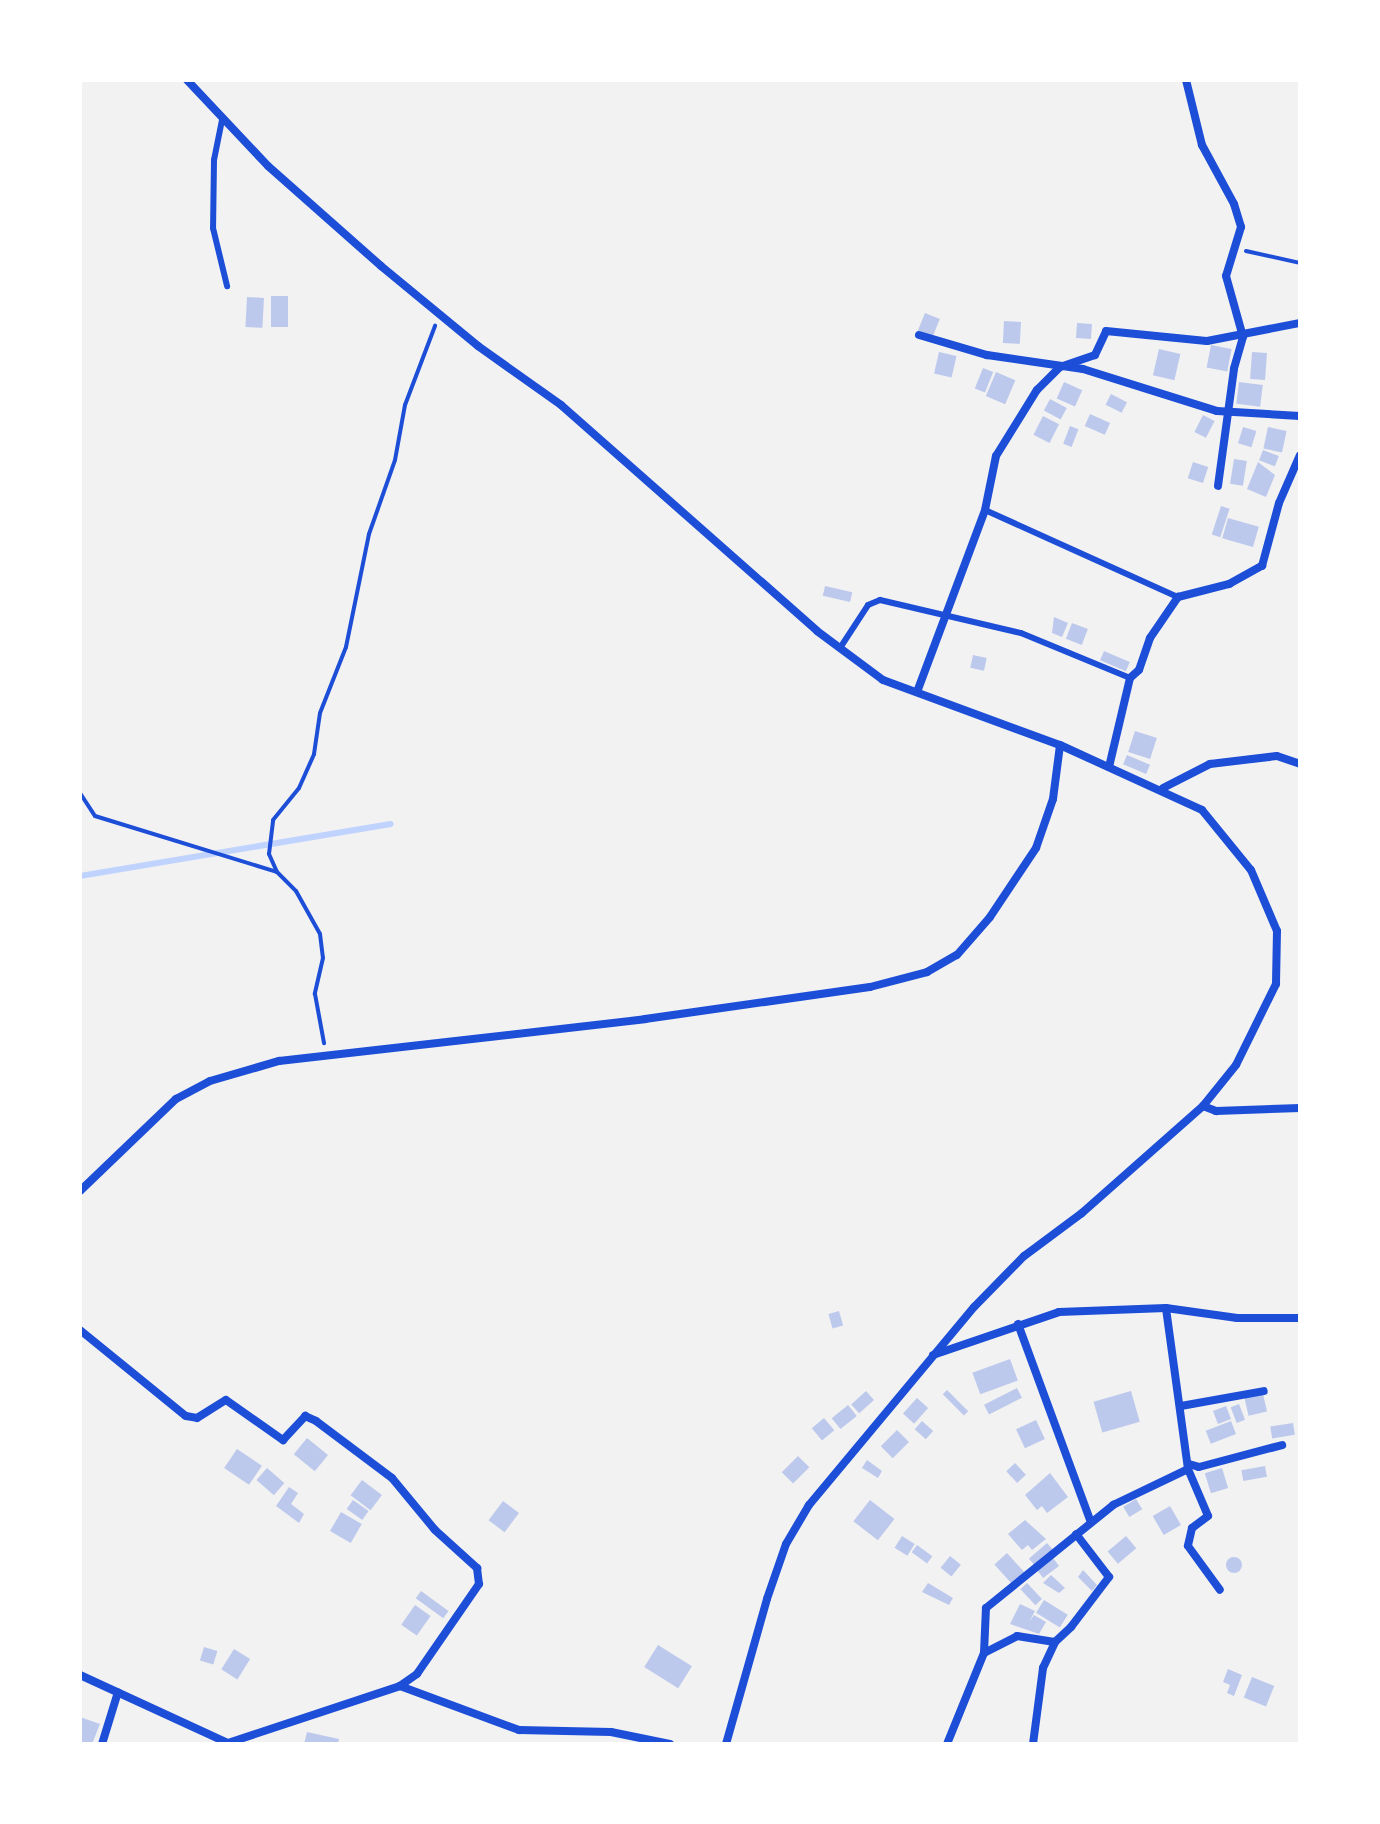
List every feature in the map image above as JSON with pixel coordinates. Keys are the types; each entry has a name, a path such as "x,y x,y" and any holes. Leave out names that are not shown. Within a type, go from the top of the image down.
{"street":[{"path":"187,80 222,120 436,312 561,405 840,648 883,680 1060,745 1163,788 1202,810 1228,836 1251,870 1277,931 1276,984 1236,1065 1203,1106 1082,1213 1024,1256 928,1356 836,1469 786,1544 726,1744"},
{"path":"1186,80 1202,145 1239,216 1227,287 1243,337 1227,412 1218,486"},
{"path":"917,692 948,618 985,510 996,456 1037,390 1060,367 1095,355 1106,331 1207,341 1243,337 1300,323"},
{"path":"919,335 987,355 1083,369 1227,412 1300,416"},
{"path":"1109,767 1130,678 1178,597 1229,584 1262,566 1279,503 1300,455"},
{"path":"80,1191 176,1099 210,1081 265,1065 326,1055 645,1019 870,987 927,972 957,955 990,917 1036,848 1053,799 1060,745"},
{"path":"1163,788 1210,764 1277,756 1300,764"},
{"path":"1203,1106 1216,1111 1300,1108"},
{"path":"928,1356 1059,1312 1166,1308 1237,1318 1300,1318"},
{"path":"1166,1308 1188,1466 1208,1516 1192,1528 1188,1546 1220,1590"},
{"path":"1018,1324 1091,1522"},
{"path":"80,1330 186,1416 197,1418 226,1400 283,1440 305,1416 316,1421 392,1478 435,1530 477,1568 479,1584 417,1674 400,1686 228,1743 80,1675"},
{"path":"1181,1406 1264,1391"},
{"path":"947,1744 984,1653 986,1608 1113,1505 1188,1466 1199,1467 1282,1445"},
{"path":"1033,1744 1043,1668 1055,1642 1109,1577 1076,1534"},
{"path":"984,1653 1017,1636 1055,1642"},
{"path":"400,1686 519,1730 611,1732 670,1744"},
{"path":"102,1744 118,1692"}],"lane":[{"path":"222,120 214,160 213,228 227,286"},
{"path":"985,510 1178,597"},
{"path":"840,648 868,605 880,600 913,604 948,618 1021,633 1130,678"}],"path":[{"path":"1232,251 1256,251 1300,263"},
{"path":"326,1055 315,994 323,958 320,934 309,909 277,872 269,854 273,820 299,788 314,754 320,713 346,647 369,534 395,460 405,405 434,337 436,312"},
{"path":"80,793 95,816 277,872"}],"building":[{"path":"271,296 288,296 288,327 271,327"},
{"path":"247,297 264,298 262,328 245,327"},
{"path":"925,313 940,319 933,337 918,331"},
{"path":"1004,321 1021,322 1020,344 1003,343"},
{"path":"1077,323 1092,324 1091,339 1076,338"},
{"path":"1211,345 1232,349 1227,372 1207,368"},
{"path":"1159,349 1180,354 1174,380 1153,375"},
{"path":"939,352 957,356 952,377 934,373"},
{"path":"1252,352 1267,353 1265,380 1250,379"},
{"path":"983,368 993,372 985,393 975,388"},
{"path":"996,372 1015,380 1005,404 986,396"},
{"path":"1064,382 1082,390 1075,407 1057,398"},
{"path":"1239,382 1263,385 1260,407 1236,404"},
{"path":"1111,394 1127,402 1122,413 1106,405"},
{"path":"1050,399 1067,408 1061,419 1044,410"},
{"path":"1090,414 1110,423 1105,435 1085,426"},
{"path":"1203,415 1215,421 1206,438 1194,432"},
{"path":"1043,416 1059,424 1050,443 1033,435"},
{"path":"1070,426 1078,429 1072,447 1063,444"},
{"path":"1243,427 1256,431 1251,447 1238,443"},
{"path":"1268,427 1287,431 1282,452 1263,449"},
{"path":"1263,450 1279,456 1275,466 1259,460"},
{"path":"1234,459 1247,461 1243,486 1230,484"},
{"path":"1193,462 1208,467 1203,483 1188,478"},
{"path":"1258,462 1275,475 1266,497 1247,489"},
{"path":"1221,506 1230,509 1220,537 1212,535"},
{"path":"1228,518 1259,527 1253,547 1222,538"},
{"path":"825,586 852,592 850,602 823,596"},
{"path":"1054,617 1068,623 1062,637 1052,633"},
{"path":"1072,623 1088,629 1082,645 1066,639"},
{"path":"1104,651 1130,662 1126,671 1100,660"},
{"path":"973,655 987,658 984,671 970,668"},
{"path":"1135,731 1157,738 1150,759 1128,752"},
{"path":"1127,755 1150,765 1146,774 1123,764"},
{"path":"839,1311 843,1325 833,1328 828,1314"},
{"path":"1010,1359 1018,1381 980,1394 972,1373"},
{"path":"1017,1388 1022,1398 989,1415 984,1405"},
{"path":"947,1390 968,1411 964,1415 943,1394"},
{"path":"866,1391 874,1400 859,1413 851,1404"},
{"path":"1131,1391 1140,1422 1102,1433 1094,1402"},
{"path":"1263,1394 1267,1412 1249,1416 1244,1398"},
{"path":"917,1398 928,1408 914,1424 903,1414"},
{"path":"1239,1404 1245,1420 1237,1423 1231,1407"},
{"path":"848,1405 857,1416 840,1429 832,1418"},
{"path":"1226,1406 1231,1419 1218,1424 1213,1411"},
{"path":"824,1418 834,1430 822,1441 812,1428"},
{"path":"1036,1420 1045,1439 1025,1448 1016,1429"},
{"path":"922,1421 933,1431 926,1439 915,1429"},
{"path":"1231,1421 1236,1434 1211,1444 1206,1431"},
{"path":"1293,1423 1295,1435 1272,1438 1270,1427"},
{"path":"897,1430 909,1442 893,1458 881,1446"},
{"path":"307,1438 328,1455 315,1471 294,1454"},
{"path":"237,1449 262,1466 249,1485 224,1468"},
{"path":"798,1456 809,1467 793,1484 782,1472"},
{"path":"867,1460 882,1471 878,1478 862,1468"},
{"path":"1015,1463 1026,1475 1017,1483 1006,1471"},
{"path":"1265,1466 1267,1477 1243,1481 1241,1470"},
{"path":"267,1468 284,1483 274,1495 257,1480"},
{"path":"1222,1468 1228,1488 1211,1493 1205,1473"},
{"path":"1050,1473 1068,1497 1047,1513 1042,1506 1037,1510 1025,1495"},
{"path":"362,1480 382,1495 371,1510 351,1495"},
{"path":"289,1487 298,1493 291,1504 304,1514 299,1523 276,1506"},
{"path":"1136,1499 1142,1509 1129,1517 1123,1507"},
{"path":"353,1500 369,1511 362,1520 347,1509"},
{"path":"870,1500 894,1519 878,1540 853,1521"},
{"path":"503,1501 519,1513 505,1532 489,1520"},
{"path":"1170,1506 1181,1525 1164,1535 1153,1516"},
{"path":"341,1512 362,1524 351,1543 330,1531"},
{"path":"1025,1520 1046,1539 1032,1550 1028,1545 1022,1550 1008,1534"},
{"path":"902,1536 915,1544 907,1556 895,1548"},
{"path":"1126,1536 1136,1548 1118,1564 1108,1551"},
{"path":"1047,1543 1053,1550 1035,1566 1029,1559"},
{"path":"917,1545 932,1556 927,1563 912,1552"},
{"path":"1007,1553 1025,1573 1012,1584 994,1564"},
{"path":"950,1556 961,1565 951,1576 941,1568"},
{"path":"1234,1557 1242,1565 1234,1573 1226,1565"},
{"path":"1053,1558 1059,1566 1043,1578 1037,1570"},
{"path":"1083,1570 1097,1585 1092,1591 1078,1577"},
{"path":"1051,1575 1065,1588 1059,1593 1043,1583"},
{"path":"928,1583 953,1598 949,1605 922,1592"},
{"path":"1027,1583 1042,1599 1035,1605 1020,1589"},
{"path":"421,1591 449,1611 443,1618 416,1598"},
{"path":"1044,1600 1068,1615 1060,1628 1036,1613"},
{"path":"1020,1604 1035,1611 1029,1622 1034,1615 1046,1622 1039,1634 1010,1624"},
{"path":"415,1605 431,1616 417,1636 401,1625"},
{"path":"658,1645 692,1666 678,1688 644,1667"},
{"path":"204,1647 217,1651 213,1664 200,1660"},
{"path":"234,1649 250,1659 237,1679 221,1669"},
{"path":"1228,1669 1242,1675 1234,1696 1227,1693 1230,1685 1223,1682"},
{"path":"1252,1677 1274,1686 1266,1706 1244,1697"},
{"path":"80,1717 100,1724 92,1744 80,1744"},
{"path":"307,1732 339,1739 338,1744 304,1744"}],"waterway":[{"path":"80,876 391,824"}]}
